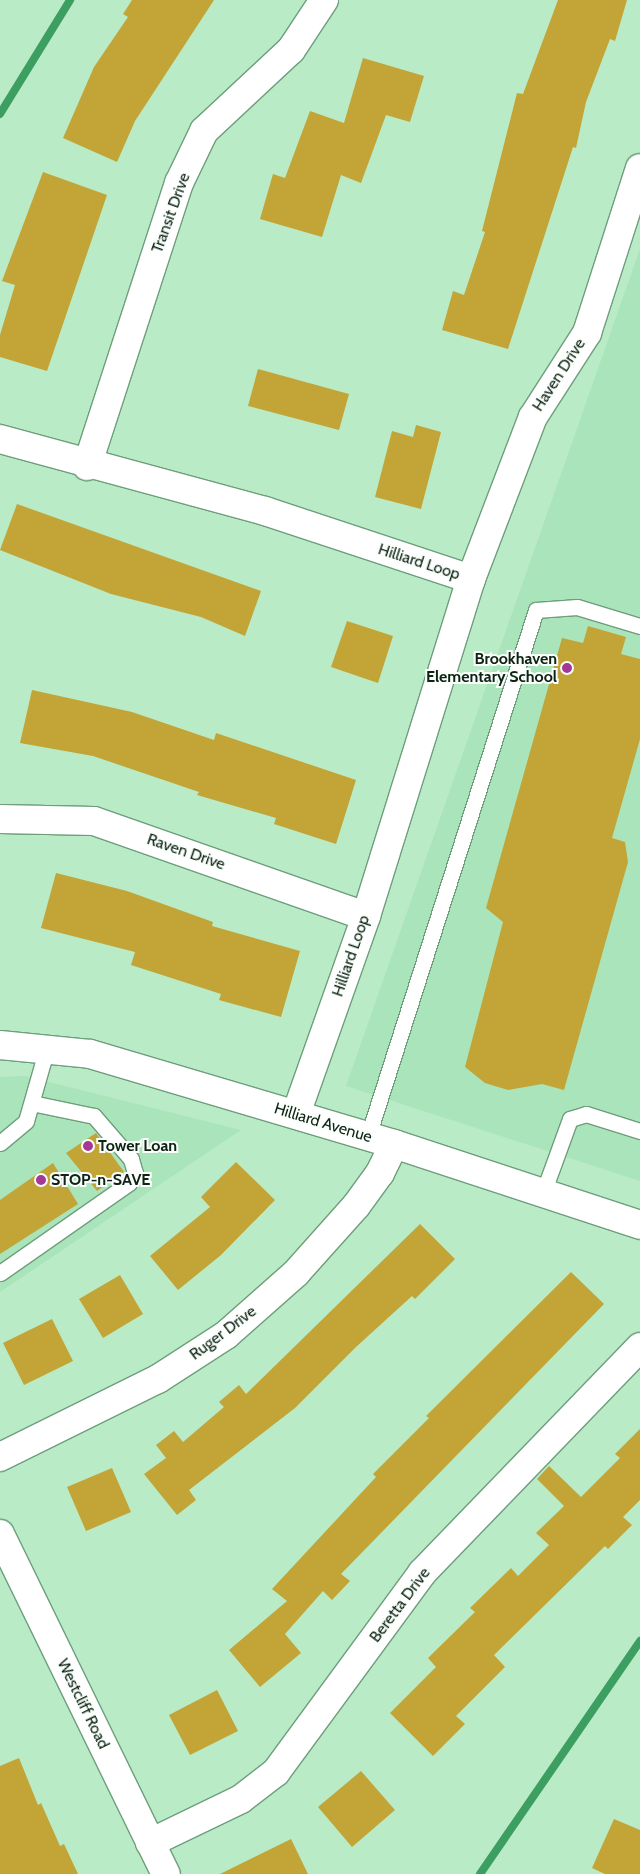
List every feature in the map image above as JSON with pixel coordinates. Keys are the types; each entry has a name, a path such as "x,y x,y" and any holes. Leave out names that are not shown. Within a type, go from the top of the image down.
{"street":[{"name":"Transit Drive","path":"87,466 179,184 204,131 290,50 324,0"},
{"name":"Haven Drive","path":"471,579 533,417 587,333 640,168"},
{"name":"Hilliard Loop","path":"0,439 87,466 265,511 471,579 366,916 296,1114"},
{"name":"Raven Drive","path":"0,819 94,821 366,916"},
{"name":"Hilliard Avenue","path":"0,1045 47,1048 90,1054 394,1144 640,1225"},
{"name":"Ruger Drive","path":"0,1457 158,1380 226,1335 296,1273 356,1206 380,1173 394,1144"},
{"name":"Beretta Drive","path":"150,1843 226,1807 276,1772 422,1573 640,1347"},
{"name":"Westcliff Road","path":"0,1534 166,1874"}],"lane":[{"path":"368,1136 536,610 577,607 640,626"},
{"path":"0,1143 23,1126 32,1103 47,1048"},
{"path":"0,1273 129,1183 135,1173 131,1159 94,1116 32,1103"},
{"path":"543,1193 570,1119 586,1114 640,1131"}],"shaded area":[{"name":"Brookhaven Elementary School","path":"640,249 640,1181 346,1086"},
{"path":"25,1076 241,1130 0,1292 0,1077"}],"building":[{"path":"132,0 214,0 135,121 117,162 63,138 94,67 128,17 123,14"},
{"path":"558,0 627,0 615,41 610,39 586,102 576,148 573,147 508,349 442,330 453,291 464,295 485,232 482,231 517,93 523,94"},
{"path":"363,58 424,76 410,122 386,115 361,183 341,175 322,237 260,219 273,174 285,178 310,111 344,123"},
{"path":"43,172 107,195 47,371 0,357 0,335 15,285 2,281"},
{"path":"258,369 349,394 339,430 248,406"},
{"path":"416,425 441,432 421,509 375,497 392,431 413,437"},
{"path":"17,504 261,591 245,636 201,617 111,594 0,550"},
{"path":"347,621 393,636 378,683 331,667"},
{"name":"Brookhaven Elementary School","path":"588,626 626,637 621,654 640,659 640,739 612,838 625,842 628,862 564,1090 542,1084 508,1090 485,1083 465,1067 503,922 486,908 562,638 583,643"},
{"path":"32,690 132,712 214,740 216,733 356,780 336,844 274,824 276,818 197,795 199,792 93,756 20,743"},
{"path":"56,873 127,891 213,922 212,926 300,951 281,1017 219,1000 221,994 131,965 135,952 41,928"},
{"path":"96,1133 124,1172 97,1191 66,1153"},
{"path":"236,1162 275,1200 221,1255 178,1290 150,1256 210,1207 201,1197"},
{"path":"53,1163 78,1204 0,1254 0,1200"},
{"path":"420,1224 455,1259 415,1299 412,1296 356,1347 295,1408 189,1490 196,1500 177,1515 144,1474 166,1458 156,1445 174,1431 183,1442 224,1407 219,1402 239,1385 246,1394"},
{"path":"571,1272 604,1304 341,1574 350,1581 332,1600 323,1591 285,1634 301,1653 260,1687 229,1650 287,1601 272,1589 376,1477 373,1474 429,1418 426,1416"},
{"path":"120,1275 143,1314 103,1338 79,1299"},
{"path":"52,1319 73,1361 24,1385 3,1343"},
{"path":"640,1429 640,1500 623,1517 632,1525 608,1549 605,1546 494,1655 505,1667 456,1716 465,1724 433,1756 390,1713 436,1667 428,1658 475,1612 470,1608 511,1568 518,1576 549,1545 536,1533 564,1506 537,1479 549,1466 581,1497 620,1458 615,1454"},
{"path":"112,1468 131,1512 86,1531 67,1487"},
{"path":"217,1690 238,1731 190,1755 169,1715"},
{"path":"19,1758 38,1805 41,1803 60,1846 64,1844 78,1874 0,1874 0,1766"},
{"path":"361,1771 395,1810 352,1847 318,1807"},
{"path":"614,1819 640,1830 640,1874 605,1874 592,1868"},
{"path":"291,1839 308,1874 220,1874"}],"waterway":[{"path":"0,114 70,0"},
{"path":"480,1874 640,1641"}],"place":[{"name":"Brookhaven Elementary School","path":"567,668"},
{"name":"Tower Loan","path":"88,1146"},
{"name":"STOP-n-SAVE","path":"41,1180"}]}
